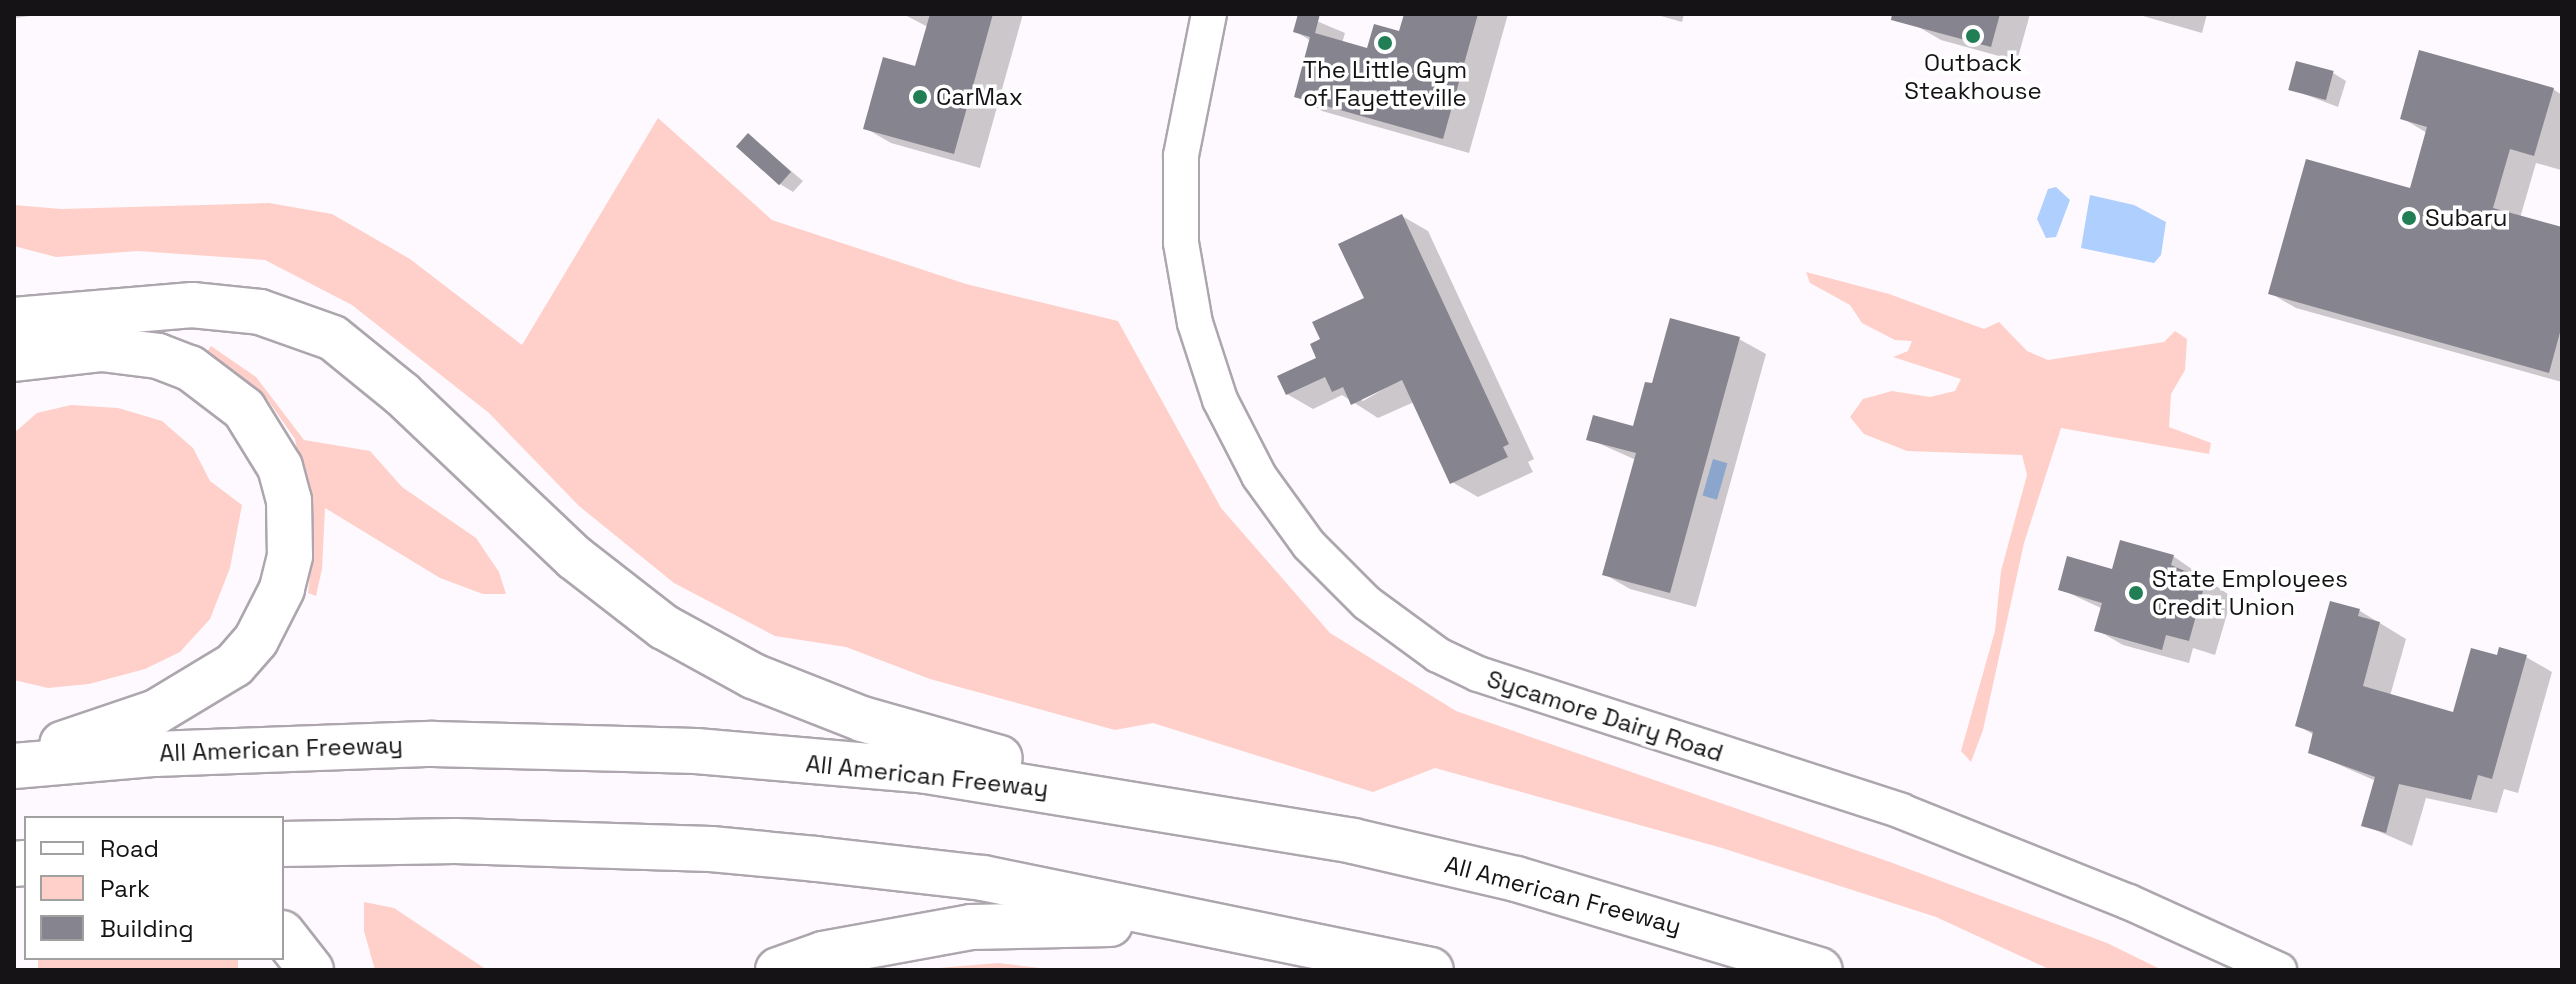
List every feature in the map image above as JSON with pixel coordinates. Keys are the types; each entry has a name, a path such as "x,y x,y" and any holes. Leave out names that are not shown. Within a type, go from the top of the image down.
{"highway":[{"path":"14,320 192,305 260,312 298,323 333,338 369,365 575,558 664,627 753,676 876,723 1266,825"},
{"path":"14,359 102,349 147,353 190,368 219,386 258,427 280,467 289,500 290,556 282,589 256,640 207,686 99,734 14,757"},
{"path":"14,376 68,354"},
{"name":"All American Freeway","path":"14,766 169,753 433,744 696,751 927,771 1266,825 1516,879 1820,970"},
{"path":"284,844 455,841 786,856 983,878 1431,970"},
{"path":"778,970 891,940 1049,922 1304,942"},
{"path":"284,936 311,970"}],"street":[{"name":"Sycamore Dairy Road","path":"1209,14 1181,156 1181,243 1195,323 1220,400 1259,476 1309,545 1367,603 1438,655 1478,674 1901,811 2129,902 2279,970"}],"green space":[{"path":"658,118 772,220 966,284 1118,321 1221,508 1330,633 1456,711 1890,862 2107,943 2162,970 2051,970 1936,917 1722,848 1435,768 1373,792 1153,723 1115,730 930,679 846,647 775,636 674,583 579,506 489,413 352,305 265,260 138,251 56,257 14,246 14,205 61,209 269,203 332,214 410,259 522,345"},
{"path":"1806,272 1889,294 1984,329 1999,322 2027,351 2048,360 2164,342 2175,331 2187,339 2185,370 2171,394 2169,427 2211,443 2209,454 2061,428 2024,543 1983,730 1971,762 1961,751 1995,631 2001,571 2027,475 2022,455 1907,451 1864,434 1850,417 1863,399 1892,391 1930,397 1955,391 1961,379 1893,357 1908,351 1912,341 1895,340 1862,323 1850,305 1810,283"},
{"path":"211,346 256,377 304,440 370,451 402,487 476,538 499,572 506,594 483,594 440,578 325,508 322,569 316,596 308,593 314,539 295,439 267,399 207,352"},
{"path":"71,405 118,408 162,421 193,448 210,481 242,505 230,568 210,619 180,652 145,669 89,684 48,688 14,680 14,433 37,413"},
{"path":"364,902 394,908 487,970 375,970 364,931"},
{"path":"38,960 238,960 238,970 38,970"},
{"path":"998,963 1057,970 915,970"}],"water":[{"path":"2056,187 2070,200 2056,237 2046,238 2037,219 2048,189"},
{"path":"2090,195 2134,205 2166,222 2161,255 2154,263 2081,248"},
{"path":"1713,459 1727,463 1717,500 1703,496"}],"building":[{"name":"CarMax","path":"930,14 993,14 954,154 863,129 883,57 915,66"},
{"path":"1298,14 1320,14 1315,33 1367,48 1374,24 1399,31 1404,14 1478,14 1443,139 1294,97 1310,37 1293,32"},
{"name":"Outback Steakhouse","path":"1892,14 2000,14 1991,47 1891,20"},
{"name":"Subaru","path":"2419,50 2554,88 2534,156 2510,149 2493,208 2562,227 2562,325 2549,373 2268,294 2306,159 2410,188 2427,127 2400,119"},
{"path":"2296,61 2334,71 2326,100 2288,90"},
{"path":"748,133 791,172 779,185 736,146"},
{"path":"1402,214 1509,444 1503,447 1508,457 1450,484 1402,380 1351,405 1343,387 1332,392 1325,377 1286,395 1277,376 1316,358 1310,344 1320,339 1312,322 1364,298 1338,244"},
{"path":"1670,318 1740,337 1670,593 1602,575 1636,453 1586,440 1593,415 1633,426 1645,382 1652,383"},
{"name":"State Employees Credit Union","path":"2120,540 2174,555 2171,565 2206,580 2189,641 2166,635 2162,650 2094,631 2102,603 2058,590 2067,556 2112,569"},
{"path":"2330,601 2360,609 2358,616 2380,622 2363,686 2453,712 2471,648 2497,655 2499,647 2527,655 2492,779 2478,775 2471,800 2399,784 2386,833 2361,826 2375,777 2308,753 2313,732 2295,726"}],"place":[{"name":"Outback Steakhouse","path":"1973,36"},
{"name":"The Little Gym of Fayetteville","path":"1385,43"},
{"name":"CarMax","path":"920,97"},
{"name":"Subaru","path":"2409,218"},
{"name":"State Employees Credit Union","path":"2136,593"}]}
